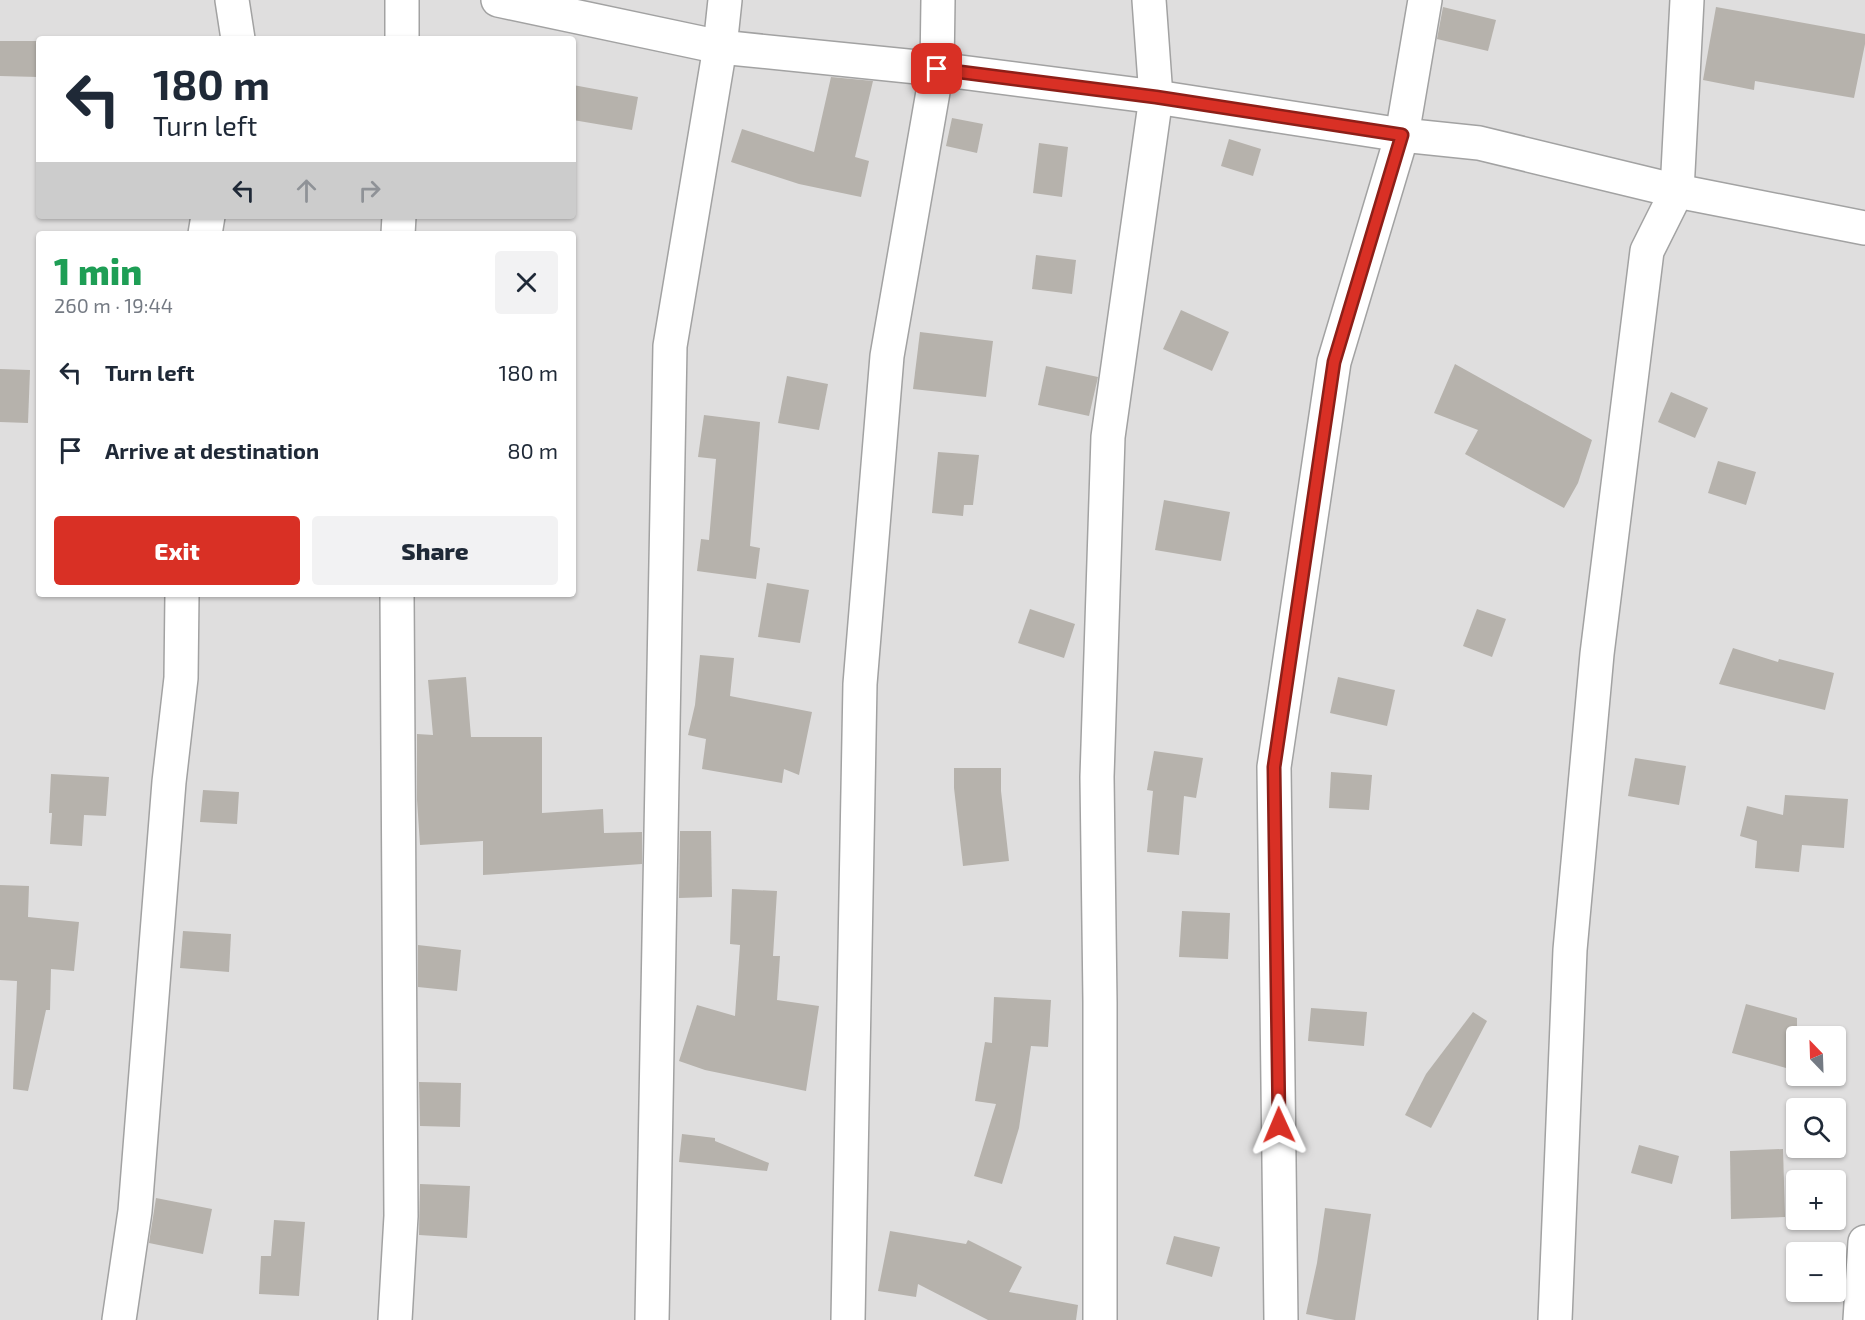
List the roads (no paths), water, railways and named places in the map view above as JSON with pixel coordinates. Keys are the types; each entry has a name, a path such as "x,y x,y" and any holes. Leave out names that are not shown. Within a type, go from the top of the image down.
{"street":[{"path":"232,0 238,36"},
{"path":"402,0 402,36"},
{"path":"498,0 720,47 937,69 1156,97 1402,135 1479,143 1677,191 1865,228"},
{"path":"652,1320 670,346 720,47 725,0"},
{"path":"848,1320 860,684 887,356 937,69 938,0"},
{"path":"1100,1320 1097,777 1108,437 1156,97 1149,0"},
{"path":"1281,1320 1274,767 1334,362 1402,135 1425,0"},
{"path":"1555,1320 1570,950 1597,654 1647,250 1677,191 1687,0"},
{"path":"119,1320 135,1211 169,782 181,678 182,597"},
{"path":"395,1320 401,1216 397,597"},
{"path":"1860,1320 1865,1242"}]}
